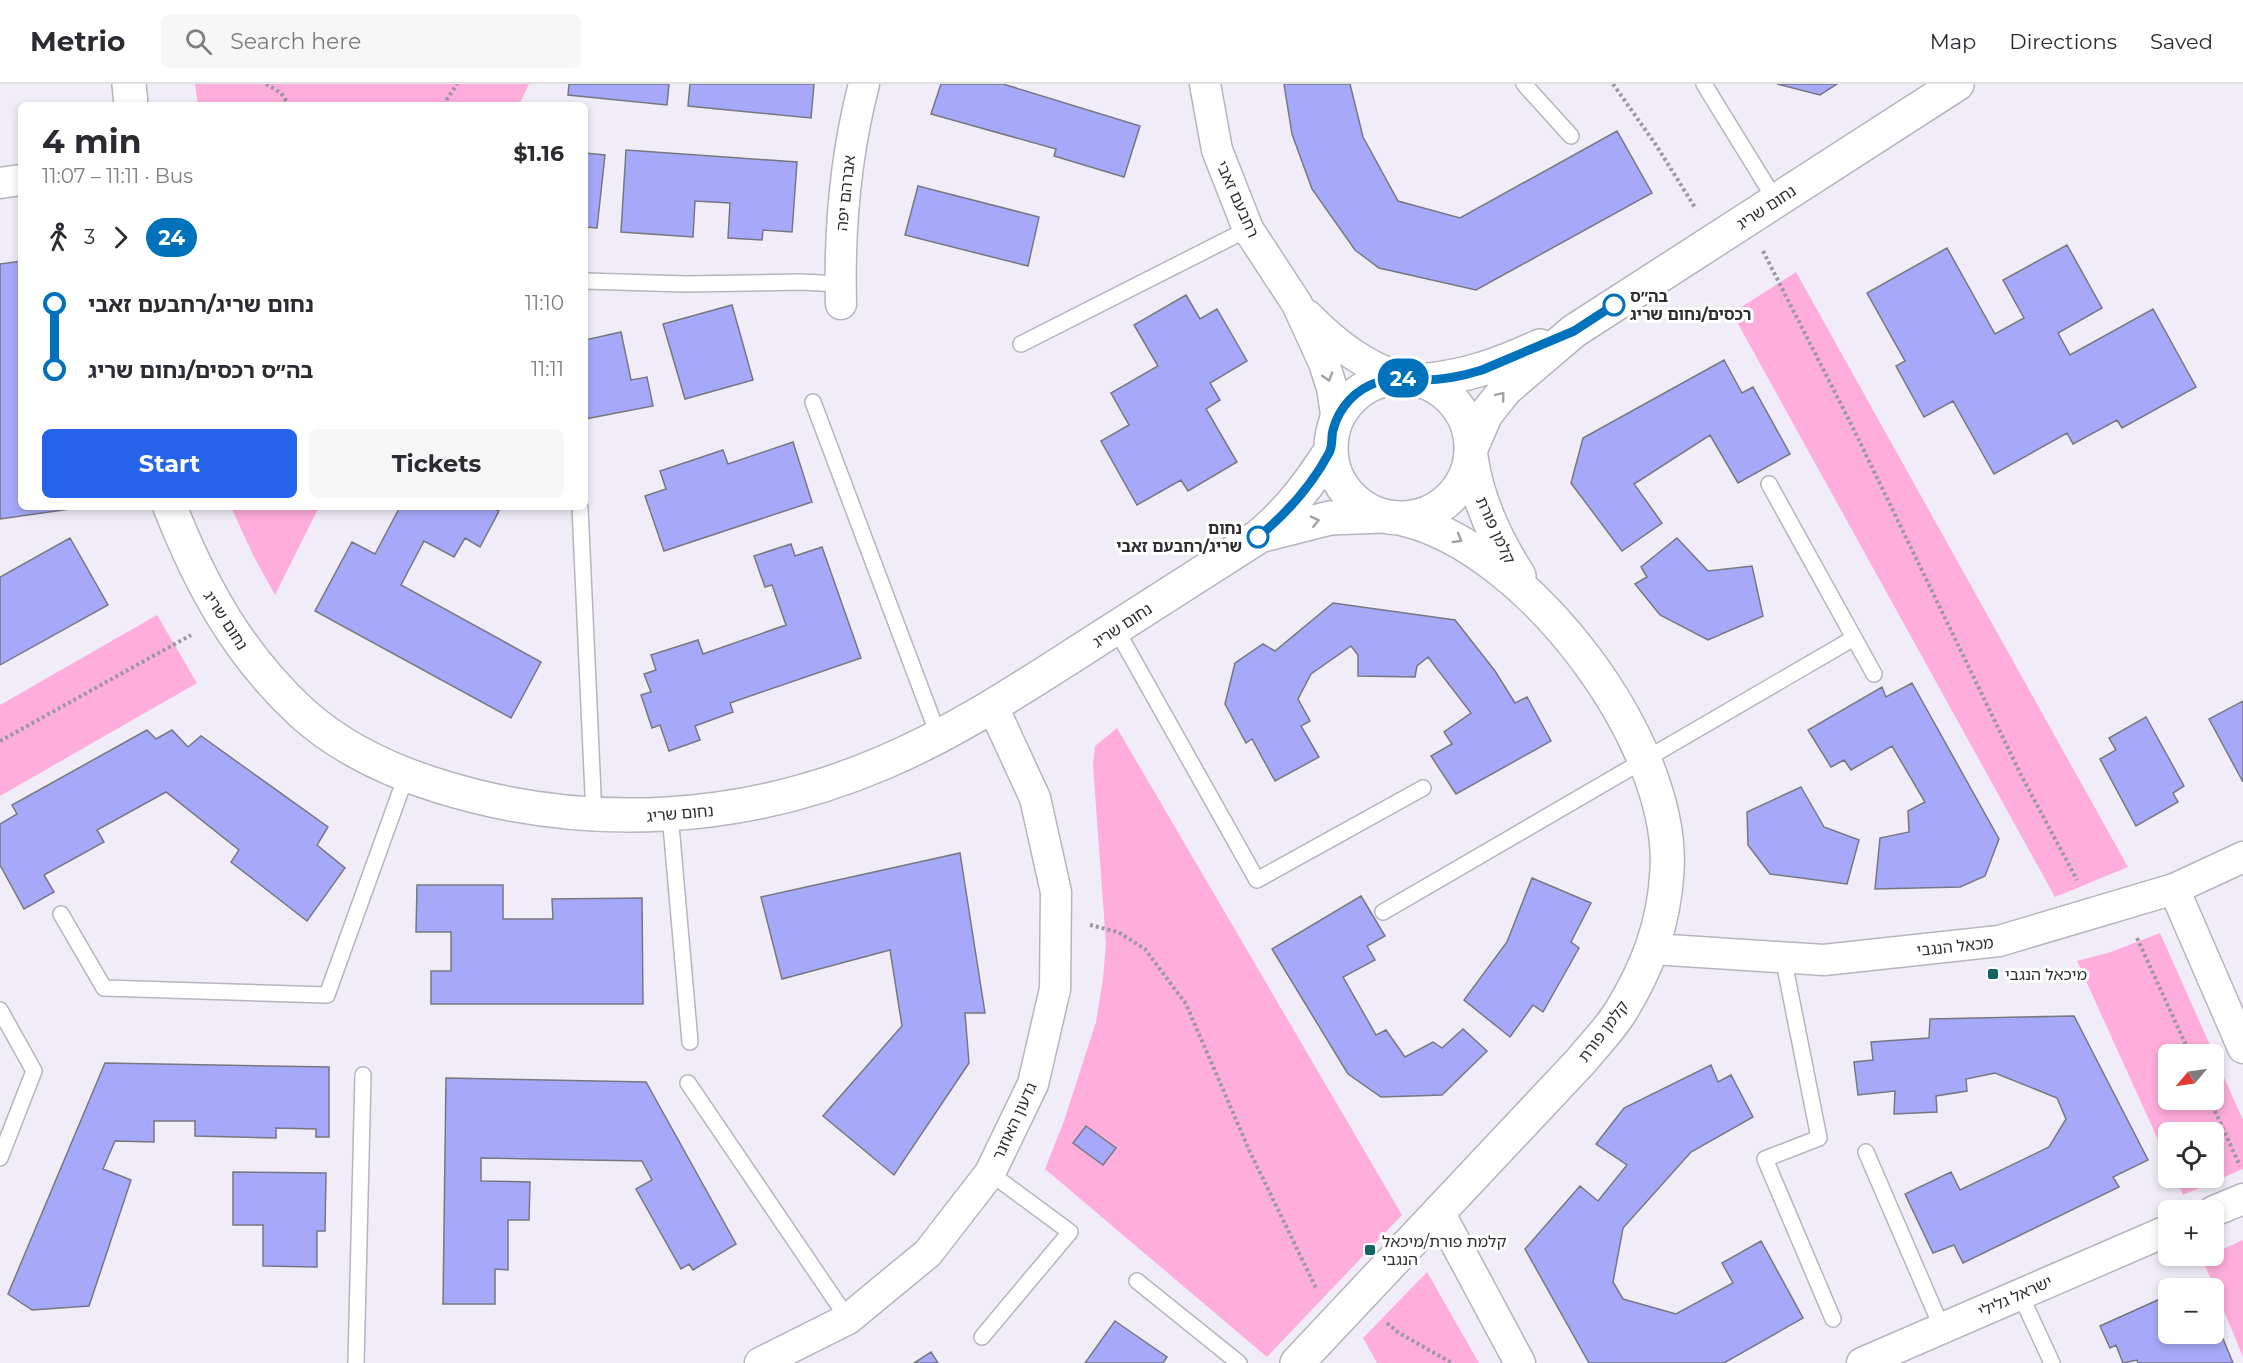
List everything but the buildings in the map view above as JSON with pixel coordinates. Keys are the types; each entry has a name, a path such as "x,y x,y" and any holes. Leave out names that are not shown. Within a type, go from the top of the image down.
{"street":[{"path":"129,84 131,102"},
{"name":"אברהם יפה","path":"841,294 840,243 844,183 864,84"},
{"name":"רחבעם זאבי","path":"1205,84 1216,150 1248,229 1297,304 1324,363 1332,388 1336,414 1332,439"},
{"name":"נחום שריג","path":"1471,452 1486,414 1506,389 1574,331 1957,84"},
{"path":"0,183 18,180"},
{"name":"רחבעם זאבי","path":"1297,304 1332,339 1353,354 1385,373 1410,379"},
{"name":"נחום שריג","path":"1410,379 1450,378 1482,370 1574,331"},
{"path":"1410,379 1440,389 1456,404 1467,425 1471,452 1465,478 1453,496 1435,510 1414,518 1393,517 1362,507 1346,492 1335,472 1332,439 1343,409 1358,393 1378,382 1410,379"},
{"name":"נחום שריג","path":"171,510 190,559 222,618 260,670 304,715 353,749 406,776 470,796 512,805 594,816 670,814 771,800 817,787 884,763 939,737 993,706 1258,537 1309,484 1332,439"},
{"name":"קלמן פורת","path":"1471,452 1474,477 1491,525 1532,598"},
{"name":"נחום שריג","path":"1258,537 1330,518 1393,517"},
{"name":"קלמן פורת","path":"1316,1347 1358,1299 1581,1061 1620,1013 1653,949 1662,917 1668,870 1664,822 1652,776 1632,729 1605,685 1571,641 1532,598 1498,568 1461,541 1434,527 1393,517"},
{"name":"גדעון האוזנר","path":"760,1363 848,1319 928,1253 990,1173 1033,1084 1055,989 1056,892 1035,798 993,706"},
{"name":"מכאל הנגבי","path":"1653,949 1824,960 1999,941 2174,889 2243,857"},
{"path":"2174,889 2243,1048"},
{"path":"2224,1207 2243,1199"},
{"path":"1439,1212 1520,1363"},
{"name":"ישראל גלילי","path":"1862,1363 2158,1235"}],"lane":[{"path":"1524,84 1571,136"},
{"path":"1704,84 1776,201"},
{"path":"1022,344 1248,229"},
{"path":"588,280 686,284 801,282 841,294"},
{"path":"813,402 939,737"},
{"path":"1769,484 1874,674"},
{"path":"580,510 594,816"},
{"path":"1116,628 1257,880 1423,788"},
{"path":"1383,912 1854,638"},
{"path":"61,914 104,988 327,995 406,776"},
{"path":"670,814 690,1042"},
{"path":"1783,957 1819,1138 1765,1159 1833,1319"},
{"path":"0,1010 34,1071 0,1158"},
{"path":"356,1363 363,1075"},
{"path":"688,1083 848,1319"},
{"path":"1866,1152 1942,1328"},
{"path":"982,1337 1070,1232 990,1173"},
{"path":"1137,1281 1239,1363"},
{"path":"2020,1294 2052,1363"}],"path":[{"path":"266,84 281,93 287,102"},
{"path":"445,102 457,84"},
{"path":"1613,84 1656,145 1714,240"},
{"path":"1748,219 1858,438 2056,844 2108,908 2184,1044"},
{"path":"0,741 222,618"},
{"path":"1056,917 1118,932 1145,949 1186,1004 1250,1152 1316,1347"},
{"path":"2215,1110 2243,1172"},
{"path":"1358,1299 1399,1333 1452,1363"}],"shaded area":[{"path":"195,84 529,84 520,102 198,102"},
{"path":"1796,272 2128,867 2055,897 1732,313"},
{"path":"232,510 318,510 275,595"},
{"path":"157,615 197,683 0,796 0,705"},
{"path":"1117,728 1402,1215 1267,1357 1045,1169 1064,1121 1096,1022 1106,944 1093,765 1095,746"},
{"path":"2160,933 2210,1044 2158,1044 2158,1110 2224,1110 2224,1077 2243,1120 2243,1169 2224,1177 2224,1122 2158,1122 2158,1140 2077,961 2111,952"},
{"path":"2180,1188 2199,1188 2183,1195"},
{"path":"2243,1240 2243,1357 2224,1311 2224,1278 2210,1278 2205,1266 2224,1266 2224,1249"},
{"path":"1427,1272 1479,1363 1377,1363 1363,1338"}],"bus line":[{"name":"24","path":"1258,537 1286,512 1309,484 1331,450 1333,429 1337,418 1349,400 1367,386 1388,379 1410,378 1420,381 1450,378 1498,365 1574,331 1614,305"}],"place":[{"name":"בה״ס רכסים/נחום שריג","path":"1614,305"},
{"name":"נחום שריג/רחבעם זאבי","path":"1258,537"},
{"name":"מיכאל הנגבי","path":"1993,974"},
{"name":"קלמת פורת/מיכאל הנגבי","path":"1370,1250"}]}
